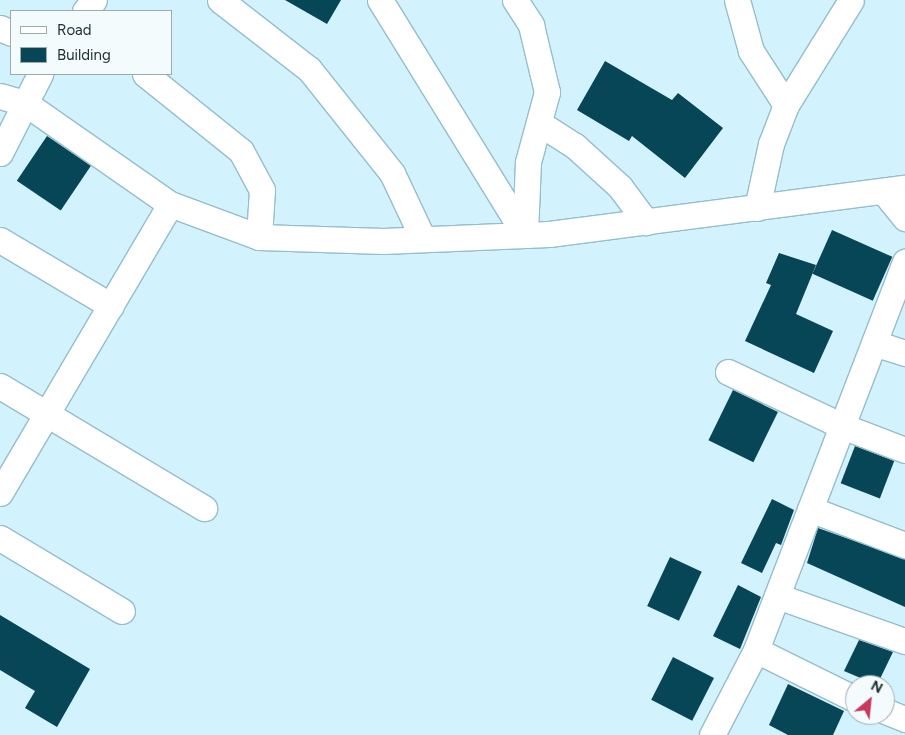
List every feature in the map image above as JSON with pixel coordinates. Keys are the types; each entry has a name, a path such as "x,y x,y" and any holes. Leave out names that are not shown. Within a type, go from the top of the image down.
{"street":[{"path":"86,10 94,0"},
{"path":"220,0 309,69 392,172 423,239"},
{"path":"380,0 525,235"},
{"path":"515,0 531,25 547,92 528,162 525,235"},
{"path":"737,0 751,51 786,106"},
{"path":"758,208 771,144 786,106 851,0"},
{"path":"0,153 39,75"},
{"path":"146,75 241,151 262,190 259,236"},
{"path":"0,96 24,103 170,204 259,236 423,239 525,235 646,222 894,189 905,218"},
{"path":"539,123 575,146 620,187 646,222"},
{"path":"0,493 170,204"},
{"path":"0,240 111,306"},
{"path":"712,735 756,650 905,262"},
{"path":"874,342 905,353"},
{"path":"728,372 842,426 905,450"},
{"path":"0,386 204,508"},
{"path":"810,509 905,545"},
{"path":"0,538 122,611"},
{"path":"777,596 905,641"},
{"path":"756,650 845,694"}],"building":[{"path":"285,0 341,0 327,24"},
{"path":"605,61 672,100 678,93 723,128 685,178 632,136 629,141 577,110"},
{"path":"47,136 91,166 61,210 17,181"},
{"path":"832,230 892,257 873,301 812,274"},
{"path":"779,253 816,265 796,314 833,331 814,373 745,341 771,285 766,283"},
{"path":"733,390 778,412 753,462 708,440"},
{"path":"855,446 894,461 880,498 841,483"},
{"path":"772,499 794,510 781,545 776,543 762,573 741,563"},
{"path":"818,528 905,559 905,607 807,563"},
{"path":"670,557 702,572 679,621 647,606"},
{"path":"738,585 761,597 740,649 713,636"},
{"path":"0,615 90,669 57,727 25,708 35,691 0,670"},
{"path":"859,640 893,652 882,675 853,675 844,671"},
{"path":"673,657 714,678 692,721 651,700"},
{"path":"788,684 844,711 833,735 788,735 769,725"}]}
